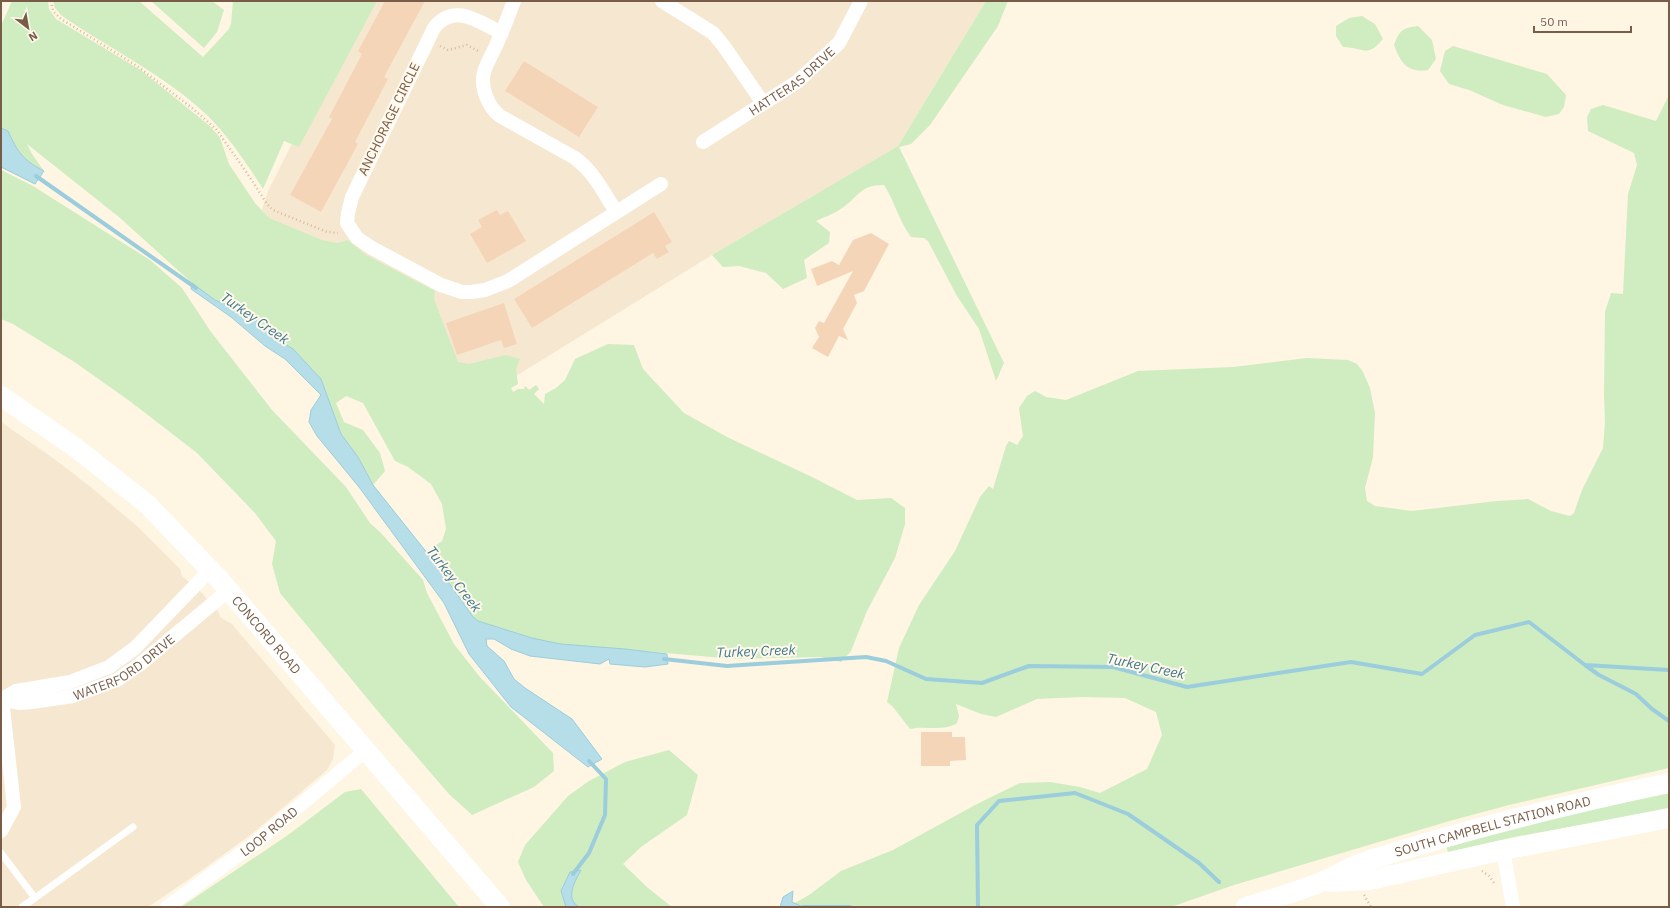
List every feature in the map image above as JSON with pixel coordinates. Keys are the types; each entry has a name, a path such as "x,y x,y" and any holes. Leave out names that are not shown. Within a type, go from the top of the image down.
{"main road":[{"name":"CONCORD ROAD","path":"1,396 76,448 147,504 229,590 500,907"},
{"name":"SOUTH CAMPBELL STATION ROAD","path":"1246,907 1320,882 1368,860 1475,829 1669,783"},
{"name":"SOUTH CAMPBELL STATION ROAD","path":"1320,882 1370,880 1503,850 1669,818"}],"street":[{"path":"514,1 502,33 484,72 483,83 495,113 584,164 591,172 616,212"},
{"path":"662,1 713,33 763,102"},
{"name":"HATTERAS DRIVE","path":"703,142 763,102 797,82 839,43 861,1"},
{"name":"ANCHORAGE CIRCLE","path":"350,229 347,223 352,197 427,41 438,22 450,15 466,16 502,33"},
{"path":"350,229 362,242 427,278 448,288 471,292 497,286 508,281 661,184"},
{"name":"WATERFORD DRIVE","path":"2,699 19,703 60,698 88,691 117,680 128,673 210,570"},
{"name":"WATERFORD DRIVE","path":"2,699 16,691 70,682 92,675 109,667 135,648 152,642 229,590"},
{"path":"1,831 14,807 2,699"},
{"name":"LOOP ROAD","path":"168,907 254,844 366,750"},
{"path":"1503,850 1513,907"}],"lane":[{"path":"120,659 128,673"},
{"path":"58,684 60,698"},
{"path":"22,907 133,827"},
{"path":"1,853 35,898"}],"path":[{"path":"51,1 53,11 61,18 137,66 192,108 216,129 267,204 273,210 327,232 342,233 350,229"},
{"path":"436,44 448,50 467,45 491,57"},
{"path":"1479,870 1489,876 1496,889"},
{"path":"1364,894 1371,907"}],"shaded area":[{"path":"364,1 986,1 898,146 712,255 511,379 469,382 258,221 269,189"},
{"path":"1,422 53,458 92,488 138,527 180,569 182,576 201,592 219,613 220,617 232,624 335,745 333,759 327,770 253,833 148,907 1,907"}],"green space":[{"path":"12,1 48,1 49,9 56,19 142,71 211,127 220,138 229,164 255,203 269,218 322,240 337,243 348,240 366,255 435,291 434,299 458,362 469,364 505,355 520,359 516,369 518,384 511,388 513,392 518,389 524,389 525,386 529,390 536,385 539,389 534,394 544,404 545,394 556,388 565,380 575,359 608,344 634,345 643,369 684,413 727,437 857,500 891,498 905,508 905,524 895,558 867,611 851,651 841,662 821,657 735,659 560,644 532,638 478,621 473,617 432,559 431,554 436,545 442,541 446,529 442,504 431,484 408,467 395,461 363,403 346,396 336,403 344,422 363,430 380,453 385,471 373,485 358,457 341,434 321,379 293,349 272,336 251,315 215,300 192,283 119,217 27,144 44,171 31,163 18,150 8,131 1,128 1,26"},
{"path":"53,1 139,1 203,57 229,29 231,24 233,1 377,1 299,147 284,141 263,189 223,132 208,116 191,101 156,75 62,16 55,8"},
{"path":"151,1 212,1 224,10 217,32 204,48"},
{"path":"986,1 1008,1 998,26 930,125 911,144 899,147 1004,363 996,381 979,329 957,296 928,241 924,238 911,237 907,231 884,185 869,187 863,190 839,210 816,221 830,232 829,243 804,260 807,278 783,289 766,273 739,266 723,267 712,255 898,146"},
{"path":"1362,16 1375,24 1383,39 1378,45 1369,50 1343,47 1336,36 1336,26 1349,18"},
{"path":"1418,26 1432,40 1436,59 1428,70 1421,71 1410,68 1402,62 1394,45 1402,31"},
{"path":"1453,46 1547,74 1566,95 1564,107 1559,114 1546,117 1503,105 1469,90 1449,84 1440,71 1445,51"},
{"path":"1669,95 1669,768 1509,805 1453,820 1234,885 1171,907 788,907 809,895 841,871 893,850 977,804 1020,783 1050,782 1080,787 1100,793 1147,769 1162,735 1156,712 1125,698 1082,697 1037,699 996,717 981,714 956,704 959,716 957,723 952,726 910,729 893,707 887,702 899,648 919,605 955,551 980,497 989,486 993,489 1006,446 1009,441 1017,445 1023,436 1019,408 1027,396 1035,391 1046,397 1066,400 1138,371 1233,367 1307,358 1348,360 1357,364 1363,372 1370,388 1375,413 1373,457 1365,488 1367,501 1375,506 1412,511 1497,501 1528,499 1551,511 1570,516 1574,513 1582,490 1603,448 1605,422 1605,312 1611,293 1623,294 1628,194 1637,165 1634,153 1588,131 1587,117 1591,109 1603,105 1656,121"},
{"path":"1,170 33,186 150,260 182,288 211,332 272,410 346,487 370,523 381,533 423,580 427,593 454,644 479,676 553,753 554,771 534,787 472,815 449,794 386,721 280,593 272,564 276,541 255,513 197,453 131,402 76,363 13,324 1,319"},
{"path":"669,750 698,775 687,815 641,847 623,864 648,888 672,907 544,907 526,880 518,862 525,845 568,796 589,781 625,762"},
{"path":"361,789 459,907 181,907 288,835 345,792"},
{"path":"1669,790 1669,809 1514,837 1448,852 1446,845"}],"water":[{"path":"1,128 8,131 18,150 26,159 44,171 35,184 1,167"},
{"path":"192,283 215,300 251,315 272,336 293,349 321,379 341,434 358,457 373,485 432,559 473,617 478,621 532,638 560,644 667,654 668,664 645,667 610,664 609,659 600,664 530,656 511,649 494,639 486,639 487,646 504,661 514,679 572,719 602,759 588,767 511,707 469,654 444,603 359,487 317,436 309,422 311,410 321,395 285,359 265,346 231,317 191,289"},
{"path":"581,870 572,889 572,899 579,907 566,907 561,891 570,872"},
{"path":"793,891 792,902 803,907 780,907 783,897"}],"building":[{"path":"385,1 425,1 384,77 388,79 355,142 358,144 321,212 290,195 332,119 329,117 362,54 358,51"},
{"path":"524,61 598,107 579,137 505,91"},
{"path":"497,210 500,215 508,211 526,241 487,263 470,234 482,227 478,220"},
{"path":"654,212 672,242 665,246 669,252 657,259 653,253 532,328 514,299"},
{"path":"871,233 889,244 864,291 854,295 857,303 843,329 848,340 839,336 828,357 812,348 819,337 815,328 819,321 824,323 853,271 817,286 811,269 832,261 839,265 853,240"},
{"path":"504,303 517,344 504,348 501,340 457,355 446,323"},
{"path":"921,732 952,732 952,737 965,737 966,760 950,761 950,766 921,766"}],"waterway":[{"name":"Turkey Creek","path":"36,176 196,288"},
{"name":"Turkey Creek","path":"664,659 727,666 866,657 886,661 926,679 982,683 1029,666 1113,667 1187,687 1351,662 1422,674 1475,635 1529,622 1585,665 1669,670"},
{"path":"1585,665 1599,675 1636,694 1652,709 1669,721"},
{"path":"573,874 589,853 605,815 606,779 589,761"},
{"path":"978,907 977,825 999,801 1075,793 1128,814 1199,863 1219,882"},
{"path":"803,907 850,907"}]}
